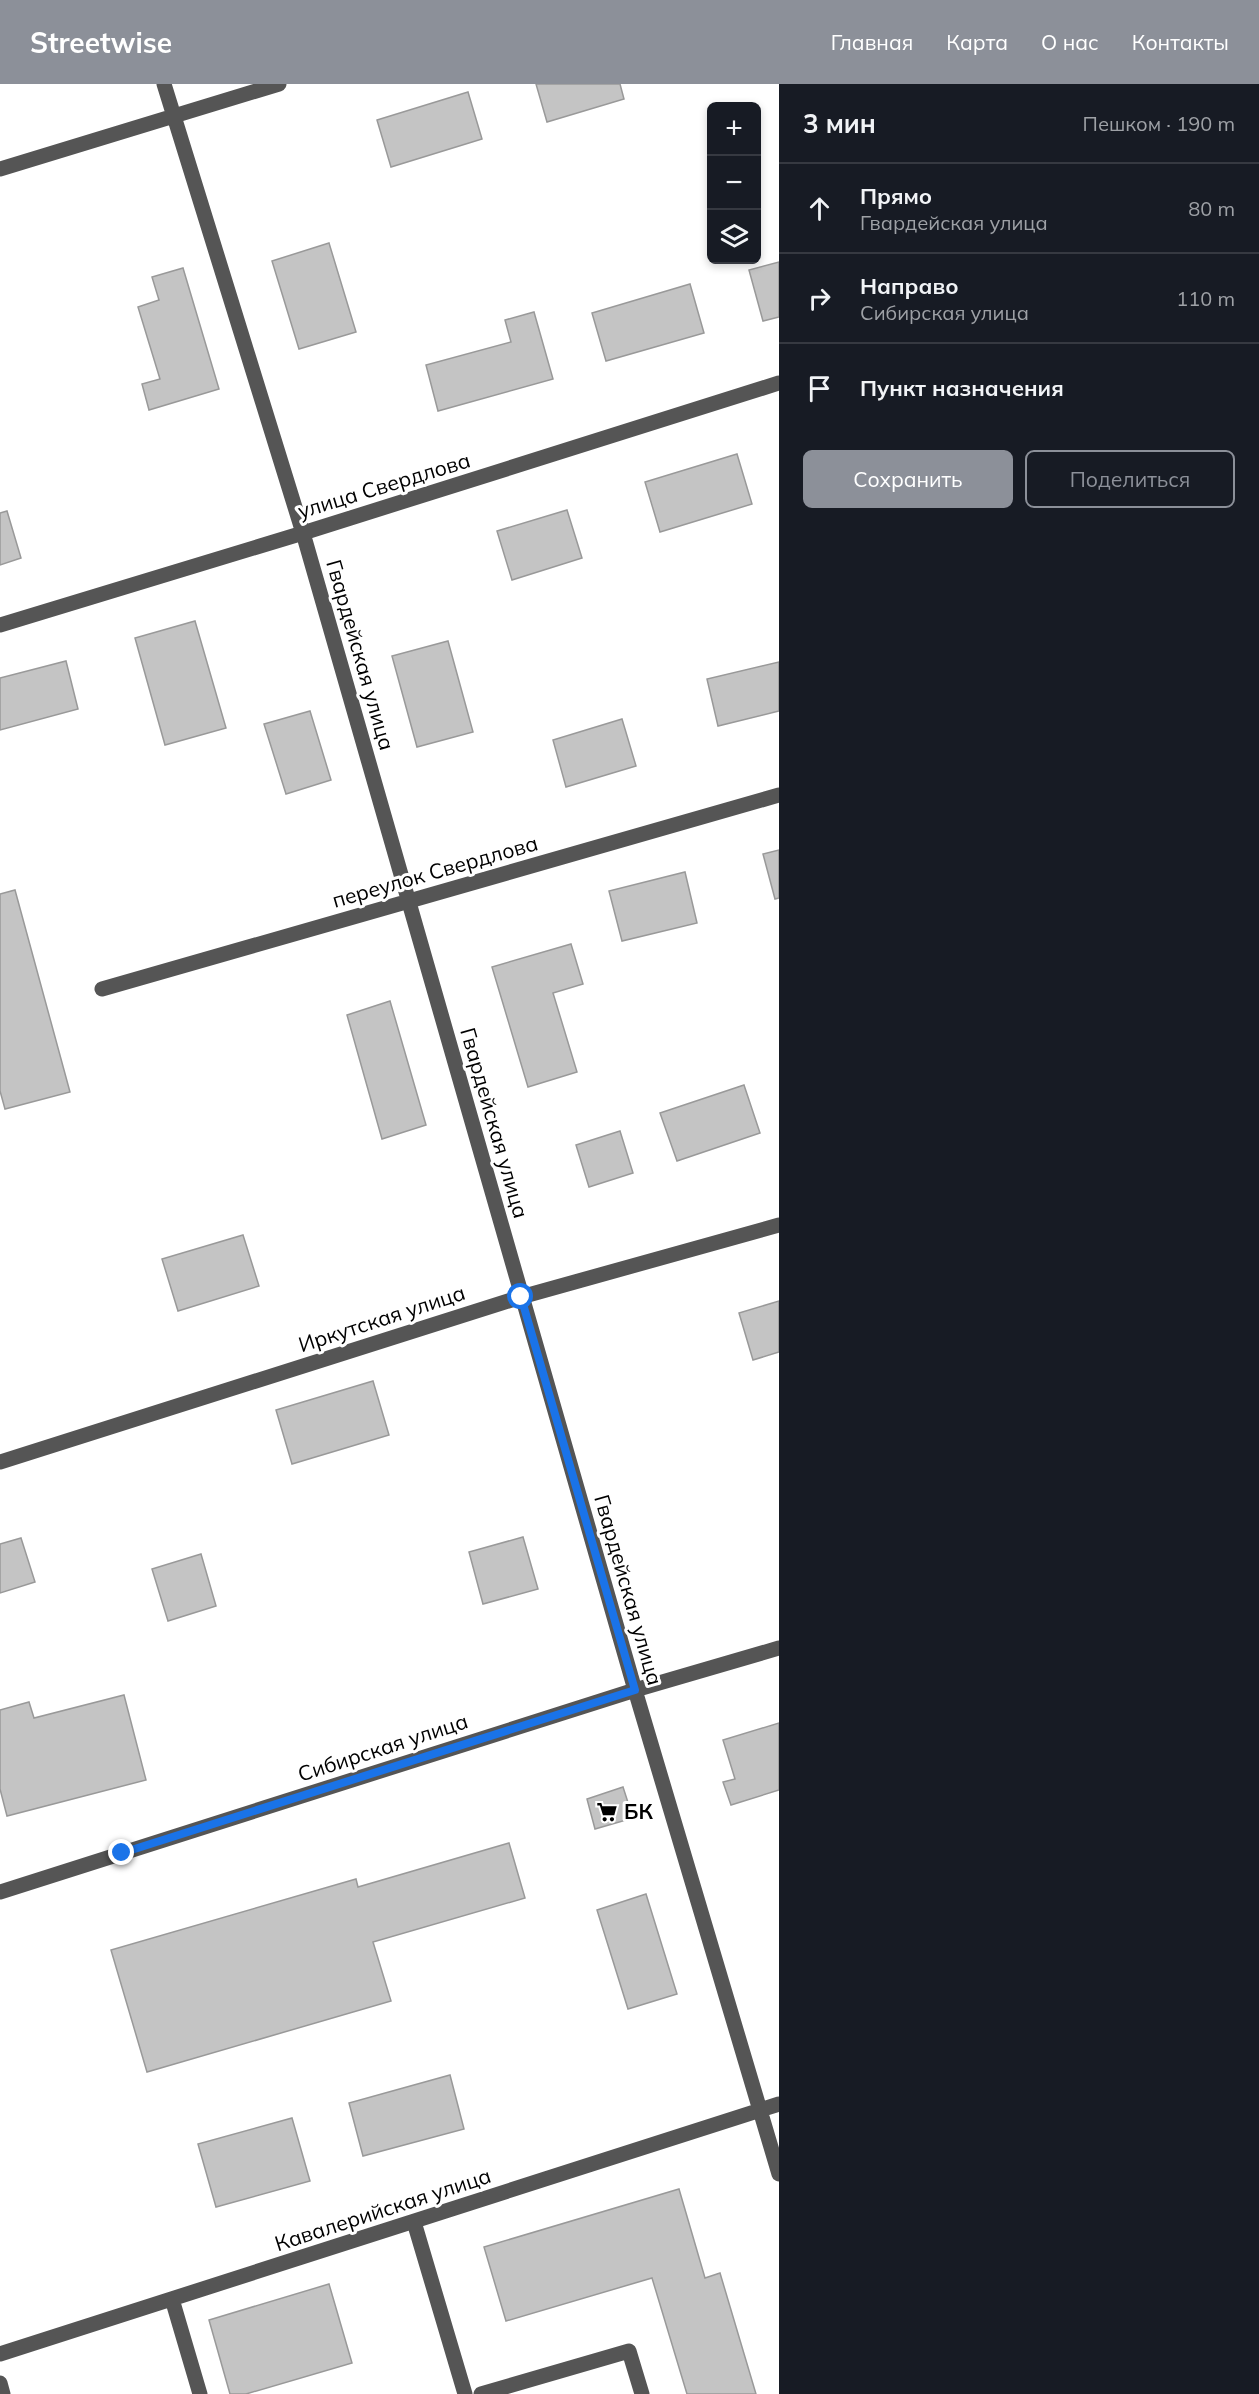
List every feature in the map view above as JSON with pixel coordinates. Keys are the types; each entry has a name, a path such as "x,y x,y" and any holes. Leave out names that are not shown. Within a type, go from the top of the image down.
{"street":[{"name":"Гвардейская улица","path":"164,84 303,533 410,901 521,1297 779,2174"},
{"path":"0,169 279,84"},
{"name":"улица Свердлова","path":"0,625 303,533 779,383"},
{"name":"переулок Свердлова","path":"102,989 779,795"},
{"name":"Иркутская улица","path":"0,1462 521,1297 779,1225"},
{"name":"Сибирская улица","path":"0,1892 635,1690 779,1648"},
{"name":"Кавалерийская улица","path":"0,2354 779,2104"},
{"path":"414,2222 465,2394"},
{"path":"172,2299 200,2394"},
{"path":"481,2394 629,2351 642,2394"},
{"path":"0,2383 3,2394"}],"building":[{"path":"536,84 620,84 624,99 547,122"},
{"path":"468,92 482,139 391,167 377,120"},
{"path":"329,243 356,332 299,349 272,261"},
{"path":"779,262 779,317 763,321 749,270"},
{"path":"183,268 219,389 149,410 142,384 160,379 138,307 159,300 152,277"},
{"path":"690,284 704,333 606,361 592,313"},
{"path":"534,312 553,379 438,411 426,365 511,342 505,320"},
{"path":"737,454 752,504 660,532 645,482"},
{"path":"567,510 582,558 512,580 497,531"},
{"path":"7,511 21,558 0,565 0,513"},
{"path":"195,621 226,728 165,745 135,638"},
{"path":"448,641 473,732 417,747 392,656"},
{"path":"66,661 78,709 0,730 0,678"},
{"path":"779,662 779,711 718,726 707,679"},
{"path":"310,711 331,780 286,794 264,724"},
{"path":"622,719 636,766 566,787 553,740"},
{"path":"779,850 779,898 775,899 763,854"},
{"path":"685,872 697,923 622,941 609,891"},
{"path":"15,890 70,1092 5,1109 0,1091 0,894"},
{"path":"571,944 583,984 553,993 577,1072 528,1087 492,967"},
{"path":"390,1001 426,1125 382,1139 347,1015"},
{"path":"744,1085 760,1133 677,1161 660,1113"},
{"path":"620,1131 633,1173 589,1187 576,1145"},
{"path":"243,1235 259,1286 178,1311 162,1259"},
{"path":"779,1301 779,1352 753,1360 739,1313"},
{"path":"373,1381 389,1435 292,1464 276,1410"},
{"path":"523,1537 538,1589 483,1604 469,1552"},
{"path":"21,1538 35,1582 0,1593 0,1544"},
{"path":"201,1554 216,1606 168,1621 152,1569"},
{"path":"124,1695 146,1780 7,1816 0,1789 0,1710 29,1702 34,1718"},
{"path":"779,1723 779,1790 731,1805 723,1782 735,1779 723,1740"},
{"path":"623,1787 633,1818 595,1829 587,1799"},
{"path":"509,1843 525,1898 373,1942 391,2001 147,2072 111,1950 356,1879 358,1887"},
{"path":"646,1894 677,1994 628,2009 597,1910"},
{"path":"450,2075 464,2129 363,2156 349,2103"},
{"path":"292,2118 310,2181 216,2207 198,2144"},
{"path":"679,2189 705,2278 720,2273 756,2394 687,2394 652,2278 506,2321 484,2247"},
{"path":"329,2284 352,2363 246,2394 230,2394 209,2320"}],"place":[{"name":"БК","path":"607,1812"}],"route":[{"path":"122,1853 635,1690 521,1297"}]}
